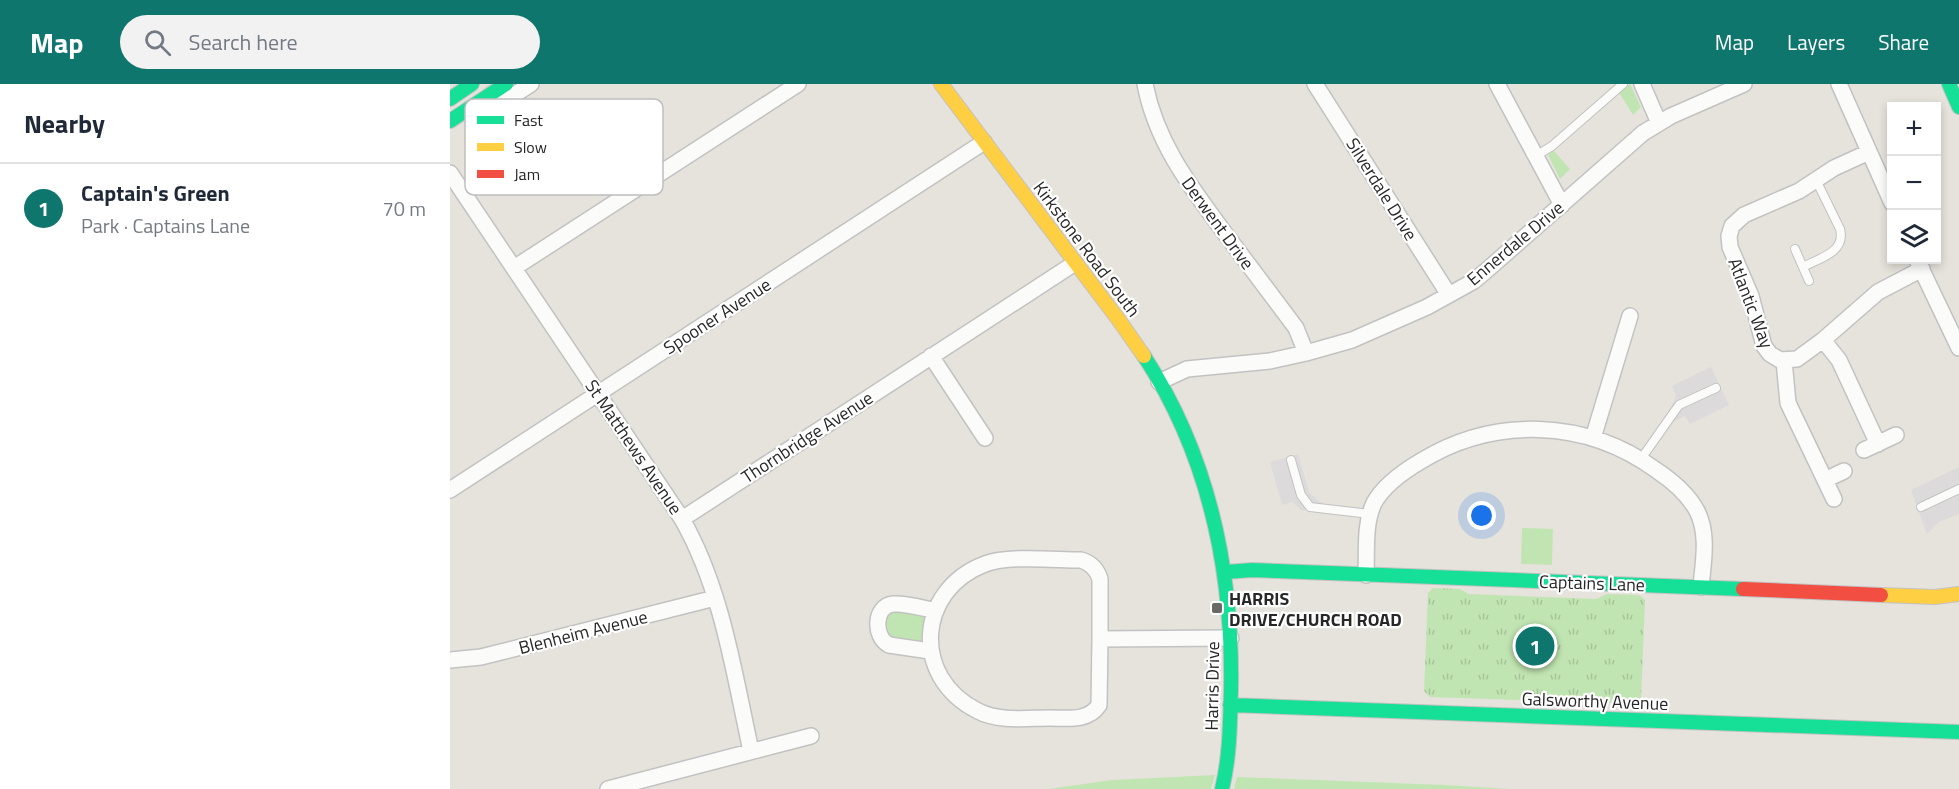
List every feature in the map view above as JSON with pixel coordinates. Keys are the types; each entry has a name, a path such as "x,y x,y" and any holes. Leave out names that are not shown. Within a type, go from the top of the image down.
{"main road":[{"path":"450,99 472,84"},
{"path":"483,99 506,84"},
{"name":"Kirkstone Road South","path":"941,84 1140,351 1159,382 1190,444"},
{"path":"1950,84 1959,107"},
{"path":"450,121 465,111"},
{"name":"Harris Drive","path":"1190,444 1210,499 1226,572 1232,638 1226,774 1222,789"},
{"name":"Captains Lane","path":"1226,572 1252,570 1935,597 1959,594"},
{"name":"Galsworthy Avenue","path":"1230,705 1959,732"}],"street":[{"path":"490,94 514,95 531,84"},
{"path":"663,171 798,84"},
{"name":"Derwent Drive","path":"1145,84 1158,127 1175,163 1296,328 1306,353"},
{"name":"Silverdale Drive","path":"1315,84 1449,295"},
{"path":"1497,84 1562,205"},
{"path":"1641,84 1659,123"},
{"name":"Ennerdale Drive","path":"1159,382 1187,369 1255,363 1306,353 1373,332 1449,295 1474,281 1634,140 1659,123 1744,84"},
{"path":"1839,84 1887,192"},
{"name":"Spooner Avenue","path":"450,490 984,142"},
{"name":"Atlantic Way","path":"1869,152 1834,168 1793,194 1739,218 1732,226 1729,236 1730,247 1754,306 1764,346 1770,354 1784,361 1802,357 1878,292 1920,264"},
{"name":"St Matthews Avenue","path":"450,173 692,537 722,620 751,751"},
{"path":"514,268 627,195"},
{"name":"Thornbridge Avenue","path":"682,519 1075,263"},
{"path":"1920,264 1959,348"},
{"path":"1593,438 1630,316"},
{"path":"1823,340 1839,360 1871,447 1896,435"},
{"path":"931,356 985,438"},
{"path":"1784,361 1788,403 1834,499"},
{"path":"1366,575 1370,514 1382,492 1400,476 1441,450 1467,439 1494,432 1531,429 1569,432 1620,448 1641,459 1672,482 1692,503 1703,531 1701,587"},
{"path":"1825,480 1844,471"},
{"path":"1005,560 1081,560 1091,564 1098,573 1100,639 1099,705 1096,711 1084,717 1006,718 980,712 956,698 944,684 930,651 933,621 946,592 972,569 1005,560"},
{"name":"Blenheim Avenue","path":"450,660 481,657 715,598"},
{"path":"930,651 884,643 877,631 879,616 884,608 893,604 936,610"},
{"path":"1100,639 1232,638"},
{"path":"608,789 811,736"}],"lane":[{"path":"1536,156 1552,146 1623,84"},
{"path":"1803,267 1837,248 1842,237 1816,180"},
{"path":"1795,249 1809,281"},
{"path":"1641,459 1679,405 1716,388"},
{"path":"1291,460 1301,495 1310,507 1370,514"},
{"path":"1921,507 1959,489"}],"shaded area":[{"path":"1711,367 1729,405 1690,424 1685,416 1672,422 1651,452 1646,448 1669,414 1676,395 1672,386"},
{"path":"1298,454 1309,492 1316,499 1327,506 1359,515 1301,510 1292,502 1282,505 1270,462"},
{"path":"1959,467 1959,514 1939,522 1927,534 1911,490"}],"green space":[{"path":"1630,84 1641,107 1633,115 1618,91"},
{"path":"1553,150 1570,169 1560,179 1548,155"},
{"path":"1522,528 1553,529 1552,565 1521,564"},
{"path":"1433,588 1460,589 1469,594 1596,599 1607,594 1639,595 1645,600 1641,699 1636,704 1430,697 1424,691 1428,593"},
{"path":"895,610 923,615 927,622 922,642 919,644 886,637 886,618"},
{"path":"1215,775 1211,789 1048,789 1112,780"},
{"path":"1237,777 1445,785 1510,789 1234,789"}],"traffic: fast":[{"path":"450,99 472,84"},
{"path":"483,99 506,84"},
{"path":"1949,84 1959,107"},
{"path":"450,121 465,111"},
{"path":"1144,356 1166,394 1201,475 1213,516 1221,559 1231,646 1230,727 1222,789"},
{"path":"1226,572 1252,570 1743,589"},
{"path":"1230,705 1959,732"}],"traffic: slow":[{"path":"941,84 1144,356"},
{"path":"1881,595 1935,597 1959,594"}],"traffic: jam":[{"path":"1743,589 1881,595"}],"place":[{"name":"HARRIS DRIVE/CHURCH ROAD","path":"1217,608"},
{"name":"Captain's Green","path":"1535,646"}]}
